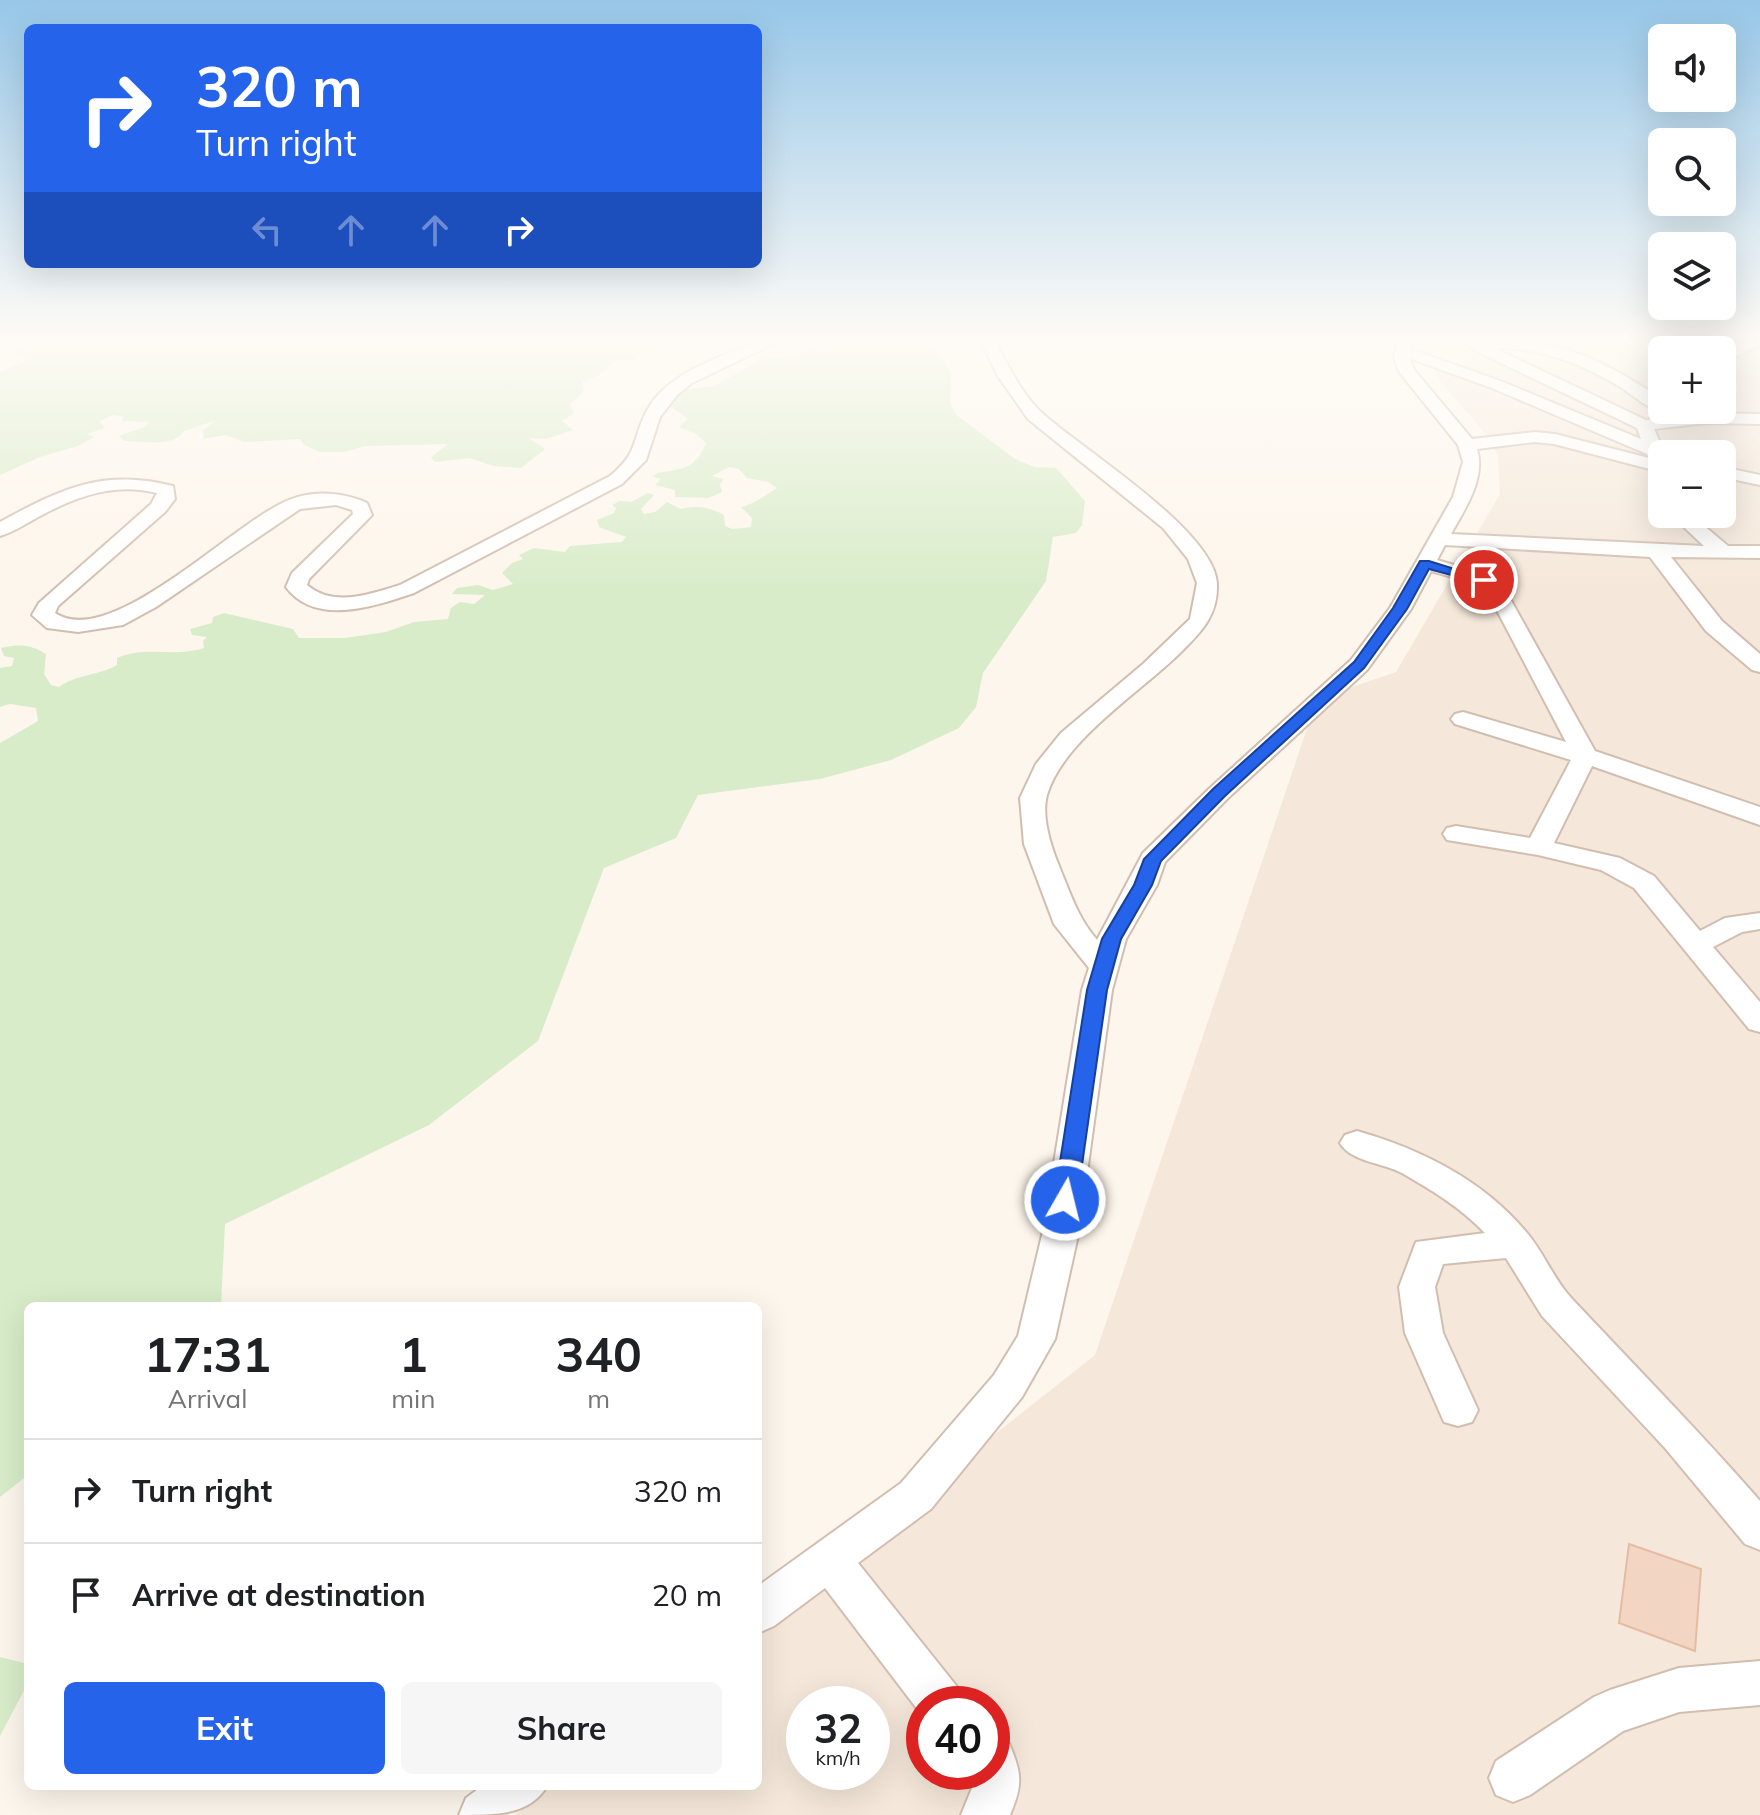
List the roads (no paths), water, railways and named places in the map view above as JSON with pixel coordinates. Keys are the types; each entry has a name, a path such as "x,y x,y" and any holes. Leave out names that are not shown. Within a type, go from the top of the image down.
{"street":[{"path":"0,530 82,489 136,483 166,490 166,499 158,508 49,603 43,615 55,623 78,626 115,620 149,603 294,504 350,501 360,507 363,515 299,577 296,587 304,596 322,602 340,604 371,600 407,589 616,480 641,458 652,423"},
{"path":"1043,423 1170,524 1198,558 1207,583 1200,621 1151,669 1070,738 1048,764 1033,798 1037,844 1068,924 1104,967"},
{"path":"762,1609 916,1496 1008,1386 1036,1339 1061,1231 1087,1046 1112,939 1143,885 1153,859 1219,793 1359,665 1400,609 1462,497 1472,462 1467,445 1452,423"},
{"path":"1579,423 1648,455"},
{"path":"1639,423 1654,424"},
{"path":"1644,425 1651,440"},
{"path":"1467,445 1535,437 1648,458"},
{"path":"1736,475 1760,480"},
{"path":"1695,528 1723,552"},
{"path":"1431,551 1760,552"},
{"path":"1431,551 1484,580 1501,599 1585,756"},
{"path":"1656,551 1714,626 1760,665"},
{"path":"1463,719 1735,805 1760,817"},
{"path":"1538,847 1585,756"},
{"path":"1456,834 1538,847 1629,872 1644,882 1760,1022"},
{"path":"1697,944 1735,924 1760,921"},
{"path":"1357,1143 1410,1162 1473,1199 1516,1244 1555,1306 1679,1436 1760,1531"},
{"path":"1458,1410 1424,1333 1417,1287 1429,1252 1516,1244"},
{"path":"830,1560 928,1686"},
{"path":"1513,1778 1610,1713 1679,1690 1760,1683"},
{"path":"483,1815 517,1790"},
{"path":"985,1815 996,1790"}]}
